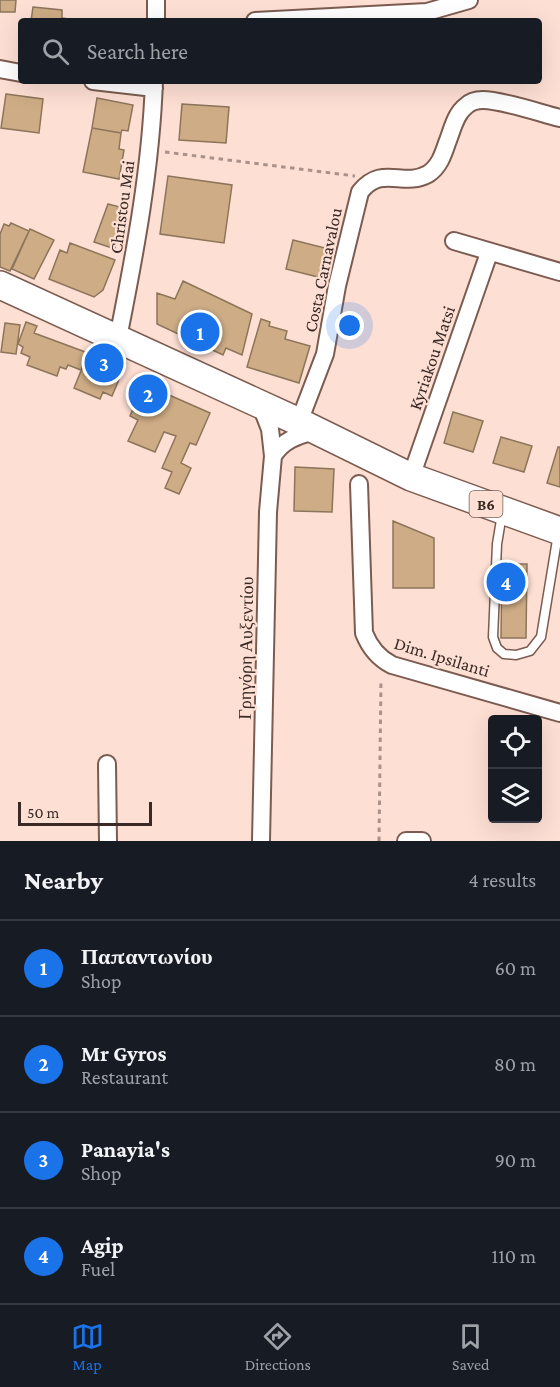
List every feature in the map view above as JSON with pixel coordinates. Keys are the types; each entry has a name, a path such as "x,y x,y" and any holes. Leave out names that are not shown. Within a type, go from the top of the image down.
{"main road":[{"name":"B6","path":"0,285 307,426 411,477 559,530"}],"street":[{"path":"156,0 156,18"},
{"path":"312,18 427,12 469,0"},
{"path":"0,69 18,72"},
{"name":"Christou Mai","path":"118,338 141,221 150,150 154,84"},
{"path":"371,181 384,177 425,176 437,166 442,157 460,111 473,102 486,100 560,118"},
{"name":"Costa Carnavalou","path":"307,426 326,354 337,286 360,192 371,181"},
{"path":"454,241 560,272"},
{"name":"Kyriakou Matsi","path":"411,477 489,253"},
{"name":"Γρηγόρη Αυξεντίου","path":"261,406 270,429 273,456 268,512 261,841"},
{"path":"273,456 279,446 307,426"},
{"name":"Dim. Ipsilanti","path":"359,484 364,633 370,647 382,660 392,665 560,713"},
{"path":"107,765 108,841"},
{"path":"406,841 422,841"}],"lane":[{"path":"503,510 497,544 493,637 497,648 504,654 516,655 530,651 541,637 559,530"}],"path":[{"path":"150,150 351,174 371,181"},
{"path":"379,841 382,660"}],"building":[{"path":"0,0 16,0 15,12 0,12"},
{"path":"33,7 62,10 62,18 31,18"},
{"path":"6,94 43,99 39,133 1,128"},
{"path":"97,98 133,105 128,131 122,130 121,133 92,128"},
{"path":"182,104 229,107 226,143 179,140"},
{"path":"92,128 121,133 119,149 124,150 119,179 83,172"},
{"path":"168,176 232,185 224,243 160,234"},
{"path":"108,204 120,207 115,249 94,242"},
{"path":"11,223 29,231 10,271 0,267 0,234 4,224 9,226"},
{"path":"30,229 54,240 34,279 12,269"},
{"path":"293,240 329,249 322,278 286,269"},
{"path":"70,243 115,260 103,290 94,297 49,279 60,250 67,253"},
{"path":"183,281 252,314 242,355 226,348 223,355 157,324 157,293 175,299"},
{"path":"261,319 270,322 269,326 287,331 285,339 310,346 299,383 247,367"},
{"path":"26,322 37,326 34,333 88,353 81,370 68,365 66,369 60,367 57,376 27,365 30,357 21,353 23,347 18,344"},
{"path":"5,323 20,325 16,354 1,352"},
{"path":"90,349 126,363 112,396 103,392 100,399 74,388"},
{"path":"144,384 210,413 196,445 190,443 181,463 191,468 179,494 165,488 172,472 162,468 176,436 164,432 155,452 128,441 138,420 130,416"},
{"path":"453,412 483,421 473,452 444,443"},
{"path":"501,437 532,446 524,472 493,463"},
{"path":"558,447 560,447 560,487 547,483"},
{"path":"295,467 334,469 332,512 294,511"},
{"path":"393,521 434,538 434,588 393,588"},
{"path":"502,564 527,564 526,638 501,638"}],"place":[{"name":"Παπαντωνίου","path":"200,332"},
{"name":"Panayia's","path":"104,363"},
{"name":"Mr Gyros","path":"148,394"},
{"name":"Agip","path":"506,582"}]}
